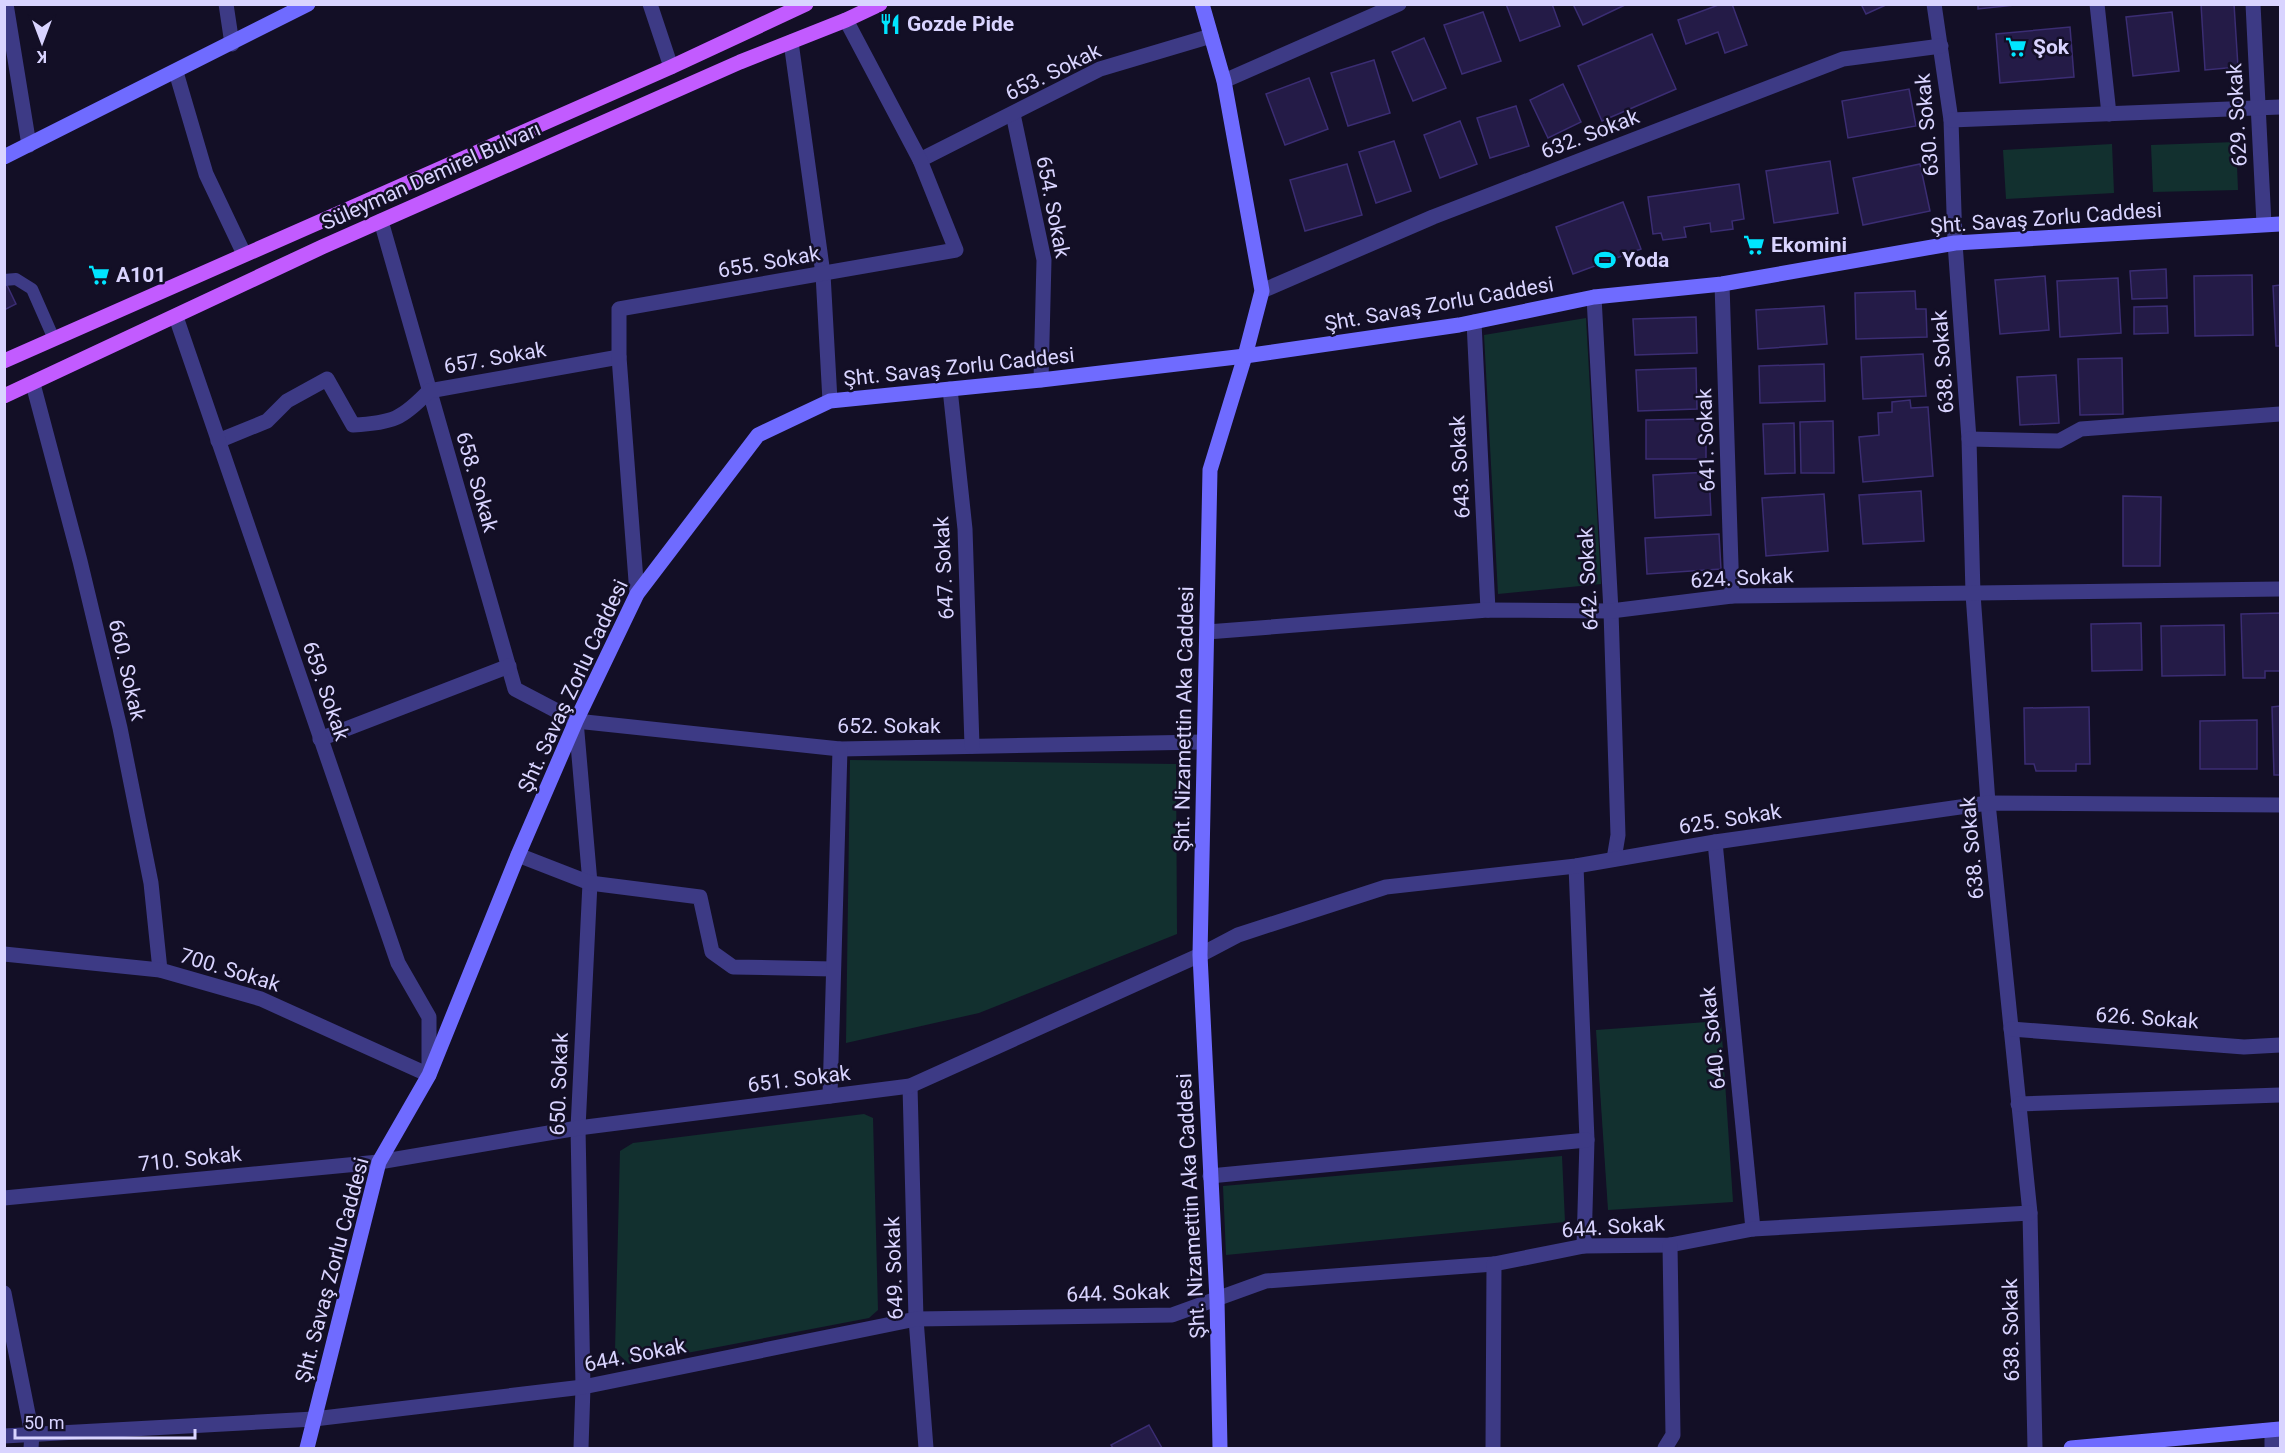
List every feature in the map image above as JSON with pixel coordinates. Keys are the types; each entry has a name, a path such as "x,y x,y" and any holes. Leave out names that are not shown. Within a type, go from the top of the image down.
{"main road":[{"name":"Süleyman Demirel Bulvarı","path":"4,361 671,67 807,4"},
{"name":"Süleyman Demirel Bulvarı","path":"4,396 381,221 729,66 846,20 880,4"}],"street":[{"path":"6,4 29,145"},
{"path":"226,4 232,44"},
{"path":"4,157 308,4"},
{"path":"650,4 671,67"},
{"name":"Şht. Nizamettin Aka Caddesi","path":"1202,4 1224,81 1262,291 1245,356 1210,470 1200,955 1217,1300 1220,1449"},
{"path":"1224,81 1399,4"},
{"name":"630. Sokak","path":"1934,4 1952,120 1955,243"},
{"path":"2097,4 2109,114"},
{"name":"629. Sokak","path":"2253,4 2264,224"},
{"name":"655. Sokak","path":"637,594 619,357 619,309 956,250 920,160 846,20"},
{"name":"653. Sokak","path":"920,160 1100,69 1211,36"},
{"path":"791,42 824,274 830,401"},
{"name":"632. Sokak","path":"1262,291 1433,217 1843,59 1941,46"},
{"path":"176,72 206,174 244,254"},
{"path":"1952,120 2280,107"},
{"name":"654. Sokak","path":"1013,114 1044,260 1041,380"},
{"name":"658. Sokak","path":"381,221 516,689 576,721"},
{"name":"Şht. Savaş Zorlu Caddesi","path":"308,1449 379,1162 429,1075 518,855 576,721 637,594 758,435 830,401 1041,380 1245,356 1474,322 1594,297 1722,284 1955,243 2280,224"},
{"name":"638. Sokak","path":"1955,243 1970,439 1973,594 1989,804 2030,1213 2035,1449"},
{"name":"641. Sokak","path":"1722,284 1732,596"},
{"name":"642. Sokak","path":"1594,297 1611,611 1618,835 1614,859"},
{"name":"659. Sokak","path":"176,317 398,963 429,1017 429,1075"},
{"name":"643. Sokak","path":"1474,322 1488,610"},
{"name":"657. Sokak","path":"218,441 267,421 287,400 327,379 340,406 353,425 378,424 407,414 429,391 619,357"},
{"name":"660. Sokak","path":"33,384 80,561 120,728 151,883 160,970"},
{"name":"647. Sokak","path":"950,389 965,529 972,746"},
{"path":"1970,439 2059,441 2081,429 2280,414"},
{"name":"624. Sokak","path":"1207,632 1488,610 1611,611 1732,596 2280,589"},
{"path":"320,739 509,666"},
{"name":"652. Sokak","path":"576,721 840,749 1203,742"},
{"name":"650. Sokak","path":"576,721 590,883 578,1128 583,1388 581,1449"},
{"path":"830,1096 840,749"},
{"name":"625. Sokak","path":"1200,955 1238,935 1386,887 1576,866 1715,842 1989,804 2280,806"},
{"name":"640. Sokak","path":"1715,842 1753,1229"},
{"path":"518,855 590,883 700,897 712,952 733,967 834,969"},
{"path":"1576,866 1587,1140 1584,1246"},
{"name":"700. Sokak","path":"4,954 160,970 261,999 429,1075"},
{"name":"651. Sokak","path":"379,1162 578,1128 909,1086 1200,955"},
{"name":"626. Sokak","path":"2011,1029 2244,1047 2280,1044"},
{"name":"649. Sokak","path":"909,1086 916,1319 926,1449"},
{"path":"2018,1104 2280,1095"},
{"path":"1210,1176 1587,1140"},
{"name":"710. Sokak","path":"4,1198 379,1162"},
{"name":"644. Sokak","path":"4,1436 31,1441 314,1419 583,1388 916,1319 1172,1315 1266,1281 1494,1264 1584,1246 1670,1245 1753,1229 2030,1213"},
{"path":"1665,1449 1673,1436 1670,1245"},
{"path":"1493,1449 1494,1264"},
{"path":"4,1293 31,1441"},
{"path":"2071,1449 2276,1429 2272,1449"}],"lane":[{"path":"4,280 16,279 32,289 54,339"}],"green space":[{"path":"2236,142 2238,190 2153,192 2151,145"},
{"path":"2112,144 2114,193 2006,199 2003,150"},
{"path":"1586,318 1601,584 1498,594 1484,335"},
{"path":"850,760 1176,764 1177,934 979,1013 846,1043"},
{"path":"1721,1021 1733,1202 1608,1210 1596,1030"},
{"path":"864,1114 873,1118 878,1310 869,1318 629,1364 615,1351 620,1151 633,1143"},
{"path":"1562,1156 1565,1222 1226,1255 1223,1186"}],"building":[{"path":"1506,4 1552,4 1560,26 1520,41"},
{"path":"1573,4 1627,4 1583,25"},
{"path":"1721,4 1732,4 1747,45 1725,53 1718,32 1686,44 1678,20"},
{"path":"1861,4 1888,4 1866,14"},
{"path":"1978,4 2014,4 2014,5 1978,9"},
{"path":"2201,4 2234,4 2238,67 2205,70"},
{"path":"1483,12 1501,61 1462,74 1444,25"},
{"path":"2172,12 2179,71 2133,76 2126,17"},
{"path":"2070,27 2074,77 2000,83 1996,34"},
{"path":"1652,34 1676,89 1602,121 1578,66"},
{"path":"1424,38 1446,88 1413,101 1392,52"},
{"path":"1374,60 1390,113 1348,126 1331,73"},
{"path":"1309,78 1328,129 1285,145 1266,94"},
{"path":"1563,84 1581,122 1548,138 1530,100"},
{"path":"1909,89 1916,126 1848,138 1842,101"},
{"path":"1516,106 1529,146 1490,158 1477,118"},
{"path":"1460,121 1477,164 1440,178 1424,135"},
{"path":"1394,141 1411,191 1376,203 1359,152"},
{"path":"1830,161 1838,213 1774,223 1766,171"},
{"path":"1347,164 1362,215 1305,231 1290,180"},
{"path":"1920,164 1930,211 1863,225 1853,178"},
{"path":"1739,184 1744,219 1732,221 1733,229 1711,232 1710,223 1684,227 1686,237 1663,240 1661,233 1653,234 1648,197"},
{"path":"1623,202 1641,249 1573,274 1556,227"},
{"path":"2166,269 2167,298 2132,299 2130,271"},
{"path":"2252,275 2253,335 2195,336 2194,276"},
{"path":"2045,276 2049,330 2000,334 1995,280"},
{"path":"2118,278 2121,333 2060,337 2057,281"},
{"path":"4,279 16,304 4,310"},
{"path":"2280,285 2280,346 2276,346 2273,286"},
{"path":"1915,291 1916,309 1926,309 1927,337 1856,339 1855,293"},
{"path":"1824,306 1827,344 1758,349 1756,310"},
{"path":"2167,306 2168,333 2134,334 2134,307"},
{"path":"1696,317 1697,353 1635,355 1633,319"},
{"path":"1923,354 1926,396 1863,399 1861,357"},
{"path":"2122,358 2123,414 2080,415 2078,359"},
{"path":"1824,364 1825,401 1760,403 1759,366"},
{"path":"1696,368 1697,409 1638,411 1636,370"},
{"path":"2056,375 2059,423 2020,425 2017,377"},
{"path":"1910,400 1911,408 1928,407 1933,476 1863,482 1859,437 1879,435 1878,413 1892,412 1892,402"},
{"path":"1706,419 1706,459 1646,459 1646,420"},
{"path":"1833,421 1834,473 1801,473 1800,422"},
{"path":"1794,423 1795,473 1765,474 1763,424"},
{"path":"1709,472 1711,515 1655,518 1653,475"},
{"path":"1921,491 1924,541 1863,544 1859,495"},
{"path":"1824,494 1828,551 1766,556 1762,498"},
{"path":"2123,496 2161,497 2160,566 2123,566"},
{"path":"1719,534 1721,569 1647,574 1645,538"},
{"path":"2280,613 2280,671 2265,671 2265,678 2243,678 2241,614"},
{"path":"2141,623 2142,670 2092,671 2091,624"},
{"path":"2224,625 2225,675 2162,676 2161,626"},
{"path":"2280,706 2280,775 2274,775 2272,707"},
{"path":"2089,707 2090,764 2076,764 2076,771 2036,771 2034,764 2025,764 2024,708"},
{"path":"2257,720 2257,769 2200,769 2200,721"},
{"path":"1149,1425 1162,1448 1113,1448 1111,1445"}],"place":[{"name":"Gozde Pide","path":"890,24"},
{"name":"Şok","path":"2016,47"},
{"name":"Ekomini","path":"1754,245"},
{"name":"Yoda","path":"1605,260"},
{"name":"A101","path":"99,275"}]}
